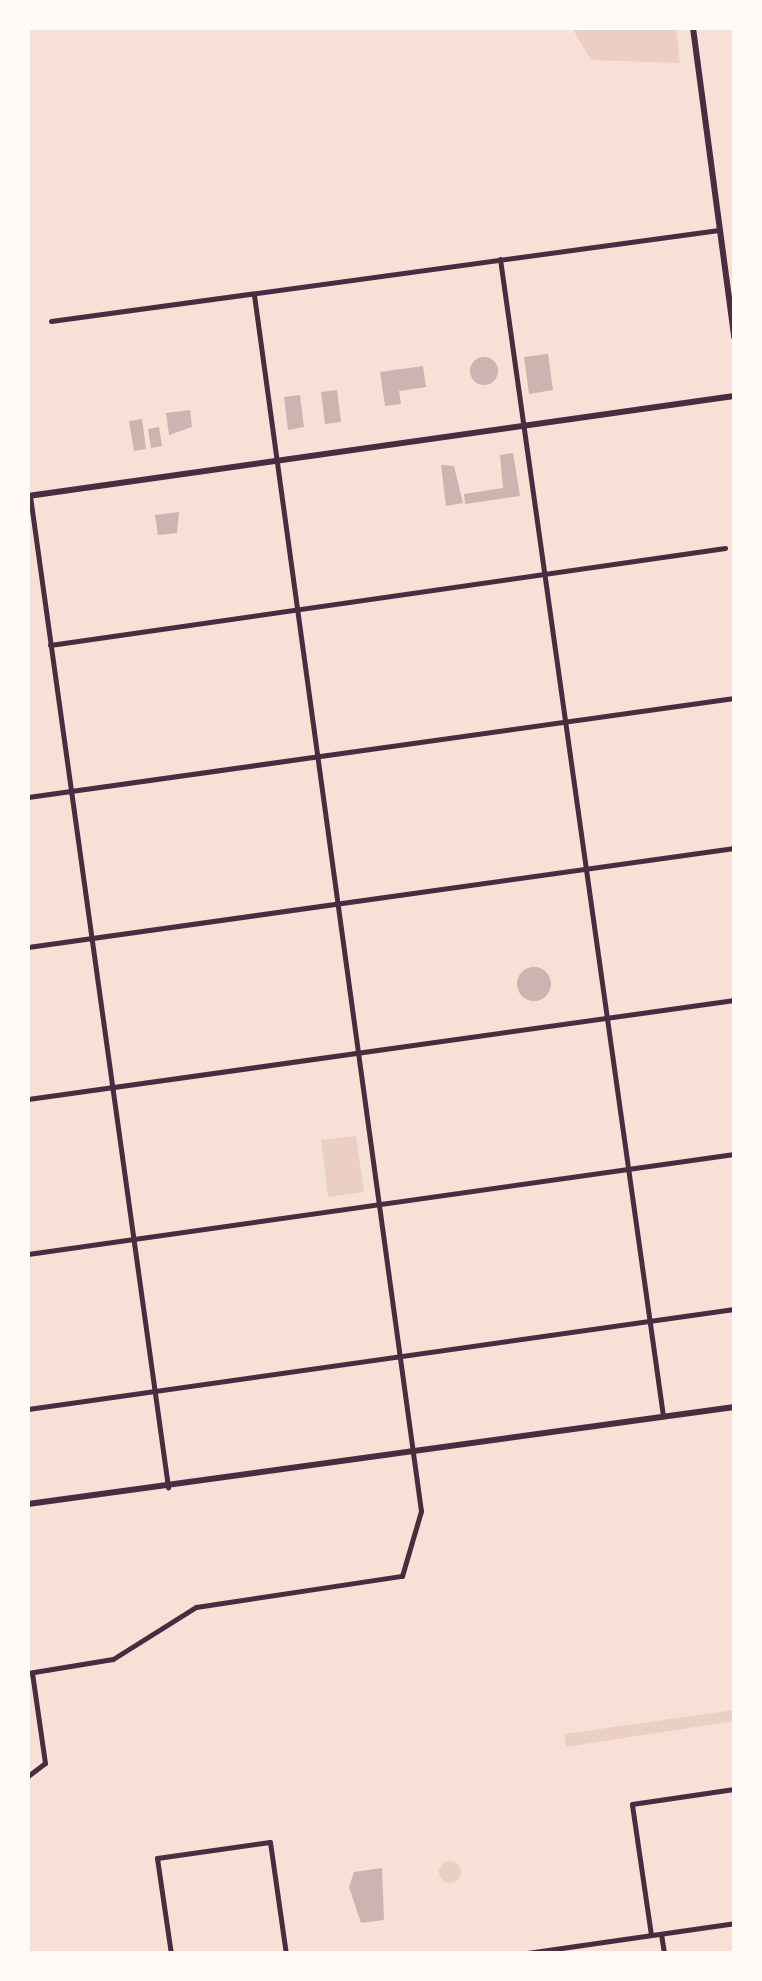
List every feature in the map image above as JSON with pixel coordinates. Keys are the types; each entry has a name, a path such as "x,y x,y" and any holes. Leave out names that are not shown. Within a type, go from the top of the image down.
{"main road":[{"path":"694,28 734,338"},
{"path":"29,496 734,396"},
{"path":"29,1505 734,1407"}],"street":[{"path":"51,321 719,230"},
{"path":"500,259 663,1416"},
{"path":"28,1776 45,1763 30,1673 113,1659 196,1608 408,1572 422,1502 254,295"},
{"path":"29,496 168,1486"},
{"path":"50,645 725,548"},
{"path":"28,797 734,698"},
{"path":"28,947 734,848"},
{"path":"28,1099 734,1000"},
{"path":"28,1254 734,1154"},
{"path":"28,1410 734,1309"},
{"path":"651,1935 632,1804 734,1790"},
{"path":"171,1954 157,1858 270,1842 286,1954"},
{"path":"520,1954 734,1924"},
{"path":"661,1934 664,1954"}],"shaded area":[{"path":"572,28 676,28 680,63 591,60"},
{"path":"356,1136 364,1192 328,1197 321,1140"},
{"path":"734,1710 734,1721 566,1747 564,1734"},
{"path":"450,1861 458,1864 458,1880 450,1883 442,1880 439,1872 442,1864"}],"building":[{"path":"548,354 553,390 529,394 524,357"},
{"path":"484,357 494,361 498,371 494,381 484,385 474,381 470,371 474,361"},
{"path":"423,366 426,387 399,391 401,404 385,406 380,372"},
{"path":"337,390 341,422 325,424 321,392"},
{"path":"300,395 304,427 288,430 284,397"},
{"path":"190,410 192,427 169,435 166,413"},
{"path":"142,419 146,449 134,451 129,421"},
{"path":"159,427 162,446 151,448 148,429"},
{"path":"513,453 520,496 465,504 464,494 503,488 500,455"},
{"path":"441,465 454,466 463,503 446,506"},
{"path":"179,512 177,533 158,535 155,515"},
{"path":"534,967 546,972 551,984 546,996 534,1001 522,996 517,984 522,972"},
{"path":"382,1868 384,1920 361,1923 349,1887 354,1872"}]}
